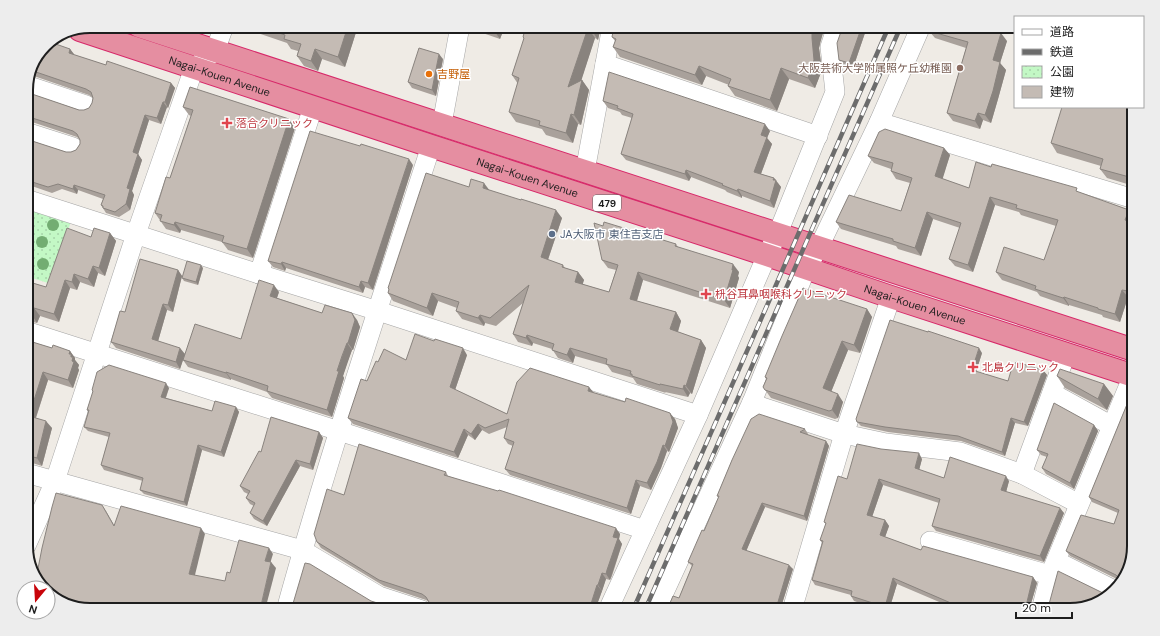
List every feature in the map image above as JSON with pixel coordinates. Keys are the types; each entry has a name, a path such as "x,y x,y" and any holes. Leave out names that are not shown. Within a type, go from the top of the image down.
{"highway":[{"name":"Nagai-Kouen Avenue","path":"89,33 891,297 1127,373"},
{"name":"Nagai-Kouen Avenue","path":"160,33 1127,348"}],"street":[{"path":"33,530 55,481 136,234 194,68 215,51 221,33"},
{"path":"442,124 459,33"},
{"path":"585,171 611,33"},
{"path":"611,603 698,415 767,255 778,233 818,136 835,92 830,47 835,33"},
{"path":"659,603 752,402 806,268 819,247 879,122 918,33"},
{"path":"605,64 818,136"},
{"path":"33,87 86,105"},
{"path":"259,274 313,107"},
{"path":"879,122 1127,197"},
{"path":"33,134 73,147"},
{"path":"288,603 302,550 338,431 432,146"},
{"path":"33,201 698,415"},
{"path":"794,603 844,434 891,297"},
{"path":"33,333 645,530"},
{"path":"1022,474 1066,354"},
{"path":"1043,603 1053,568 1127,391"},
{"path":"1052,393 1112,426"},
{"path":"752,402 762,408 844,434 886,443 960,452 1022,474 1080,504"},
{"path":"33,475 302,550 379,596 400,603"},
{"path":"930,541 1053,568 1109,588"}],"green space":[{"path":"33,209 71,221 51,284 33,278"}],"building":[{"path":"279,33 346,33 338,57 315,49 311,61 297,56 301,44 284,39 285,35"},
{"path":"524,33 586,33 568,87 582,80 574,115 571,114 566,133 539,125 540,121 509,112 519,78 512,75 524,38"},
{"path":"613,33 812,33 814,60 808,78 781,68 770,100 728,86 731,79 699,66 695,75 613,47 616,39 612,37"},
{"path":"841,33 860,33 849,63 839,60 837,43"},
{"path":"936,33 1001,33 993,60 1000,62 993,91 985,115 978,113 975,121 947,113 968,42"},
{"path":"57,44 70,49 69,53 106,65 107,61 171,83 165,102 163,102 157,118 145,115 133,152 138,154 127,188 130,189 126,204 115,212 103,208 101,205 105,195 74,185 73,189 58,184 48,187 33,182 33,141 66,152 71,152 76,150 80,144 80,140 77,134 73,131 33,118 33,94 79,110 84,110 89,108 93,98 91,92 36,72 43,58"},
{"name":"吉野屋","path":"419,48 439,54 432,90 408,82"},
{"path":"609,72 765,124 761,135 767,137 754,172 776,180 770,201 738,189 737,191 686,170 685,174 621,154 633,114 617,108 618,106 603,101"},
{"path":"190,87 289,119 247,249 222,242 224,236 175,222 174,225 160,221 162,215 155,213 166,177 170,178 193,110 183,107"},
{"path":"1062,108 1127,108 1127,176 1100,169 1103,159 1051,143"},
{"path":"885,129 944,148 935,176 969,188 976,162 991,167 992,164 1077,188 1076,191 1127,209 1125,220 1127,221 1127,291 1122,290 1115,314 1035,289 1036,286 996,272 1004,247 1044,260 1058,220 1016,208 1017,205 990,197 968,265 949,259 961,223 927,212 915,248 893,241 893,239 836,222 849,195 901,211 912,178 891,171 893,163 868,156 879,132"},
{"path":"310,131 360,146 361,144 409,159 368,283 361,281 359,287 282,262 281,264 268,261"},
{"path":"426,173 469,187 471,179 484,183 483,188 556,210 541,257 563,265 562,267 578,272 575,282 609,292 618,265 602,260 594,223 603,226 604,222 676,244 675,246 733,264 733,270 724,300 638,272 630,299 676,312 670,329 701,340 686,386 684,385 683,389 660,385 632,376 632,374 630,374 631,371 606,364 607,359 570,348 567,355 552,350 554,344 527,335 526,338 513,334 529,285 490,318 480,315 478,318 456,311 459,302 432,293 427,308 388,293 388,288"},
{"path":"67,228 91,237 94,228 110,233 99,268 93,266 88,279 74,274 72,282 65,280 54,314 34,308 33,312 33,283 46,287"},
{"path":"140,259 178,270 168,305 163,304 152,339 180,348 176,362 111,342 120,311 125,312"},
{"path":"187,261 201,265 196,282 182,278"},
{"path":"259,280 274,285 270,296 322,313 325,305 352,313 355,320 337,371 339,371 327,410 267,391 268,386 183,360 195,324 241,339"},
{"path":"803,288 867,309 854,345 842,341 823,388 838,394 832,410 829,411 765,390 763,387 767,378 765,377"},
{"path":"890,320 979,348 972,370 1008,381 1013,364 1016,362 1043,370 1024,422 1011,418 1002,452 958,436 857,422 856,419"},
{"path":"415,334 434,341 435,339 463,348 450,387 507,414 517,382 530,368 589,387 588,391 625,402 626,398 670,413 673,422 665,446 663,445 647,483 636,480 627,508 505,469 514,442 504,438 509,419 485,428 478,424 471,434 464,429 454,452 348,418 361,379 367,381 376,361 378,362 384,349 406,360"},
{"path":"33,342 52,348 53,345 70,351 69,354 73,357 72,361 74,362 68,380 43,372 33,403"},
{"path":"109,365 166,383 161,397 212,411 215,401 236,407 221,452 198,445 184,502 140,490 143,478 101,465 110,433 84,427 97,372"},
{"path":"1060,369 1104,384 1098,399 1057,376"},
{"path":"1054,403 1094,425 1070,483 1042,468 1048,454 1037,450"},
{"path":"1127,404 1127,546 1124,564 1118,577 1066,551 1081,515 1114,524 1119,510 1089,497"},
{"path":"759,414 805,429 800,432 826,441 804,516 762,503 742,549 789,565 778,603 670,603 673,596 679,598 693,564 688,562 702,530 704,531 732,460 751,419"},
{"path":"33,417 46,421 37,458 33,457"},
{"path":"271,417 319,432 310,464 296,460 263,521 250,513 255,503 246,498 250,491 240,486 259,451 261,452"},
{"path":"359,444 446,472 444,475 498,491 499,490 616,528 613,537 618,538 606,574 602,573 591,603 429,603 426,597 422,594 379,580 317,542 314,534 327,489 344,495"},
{"path":"857,444 881,449 919,453 915,468 944,478 950,457 1006,476 1001,490 1060,508 1040,556 932,526 940,499 879,479 867,515 885,520 880,535 921,550 923,546 1033,577 1027,603 951,603 893,578 886,603 873,603 851,596 852,591 812,580 823,541 820,540 826,523 824,522 838,476 847,479"},
{"path":"56,493 102,505 114,526 121,506 201,528 189,574 225,581 227,572 230,573 239,540 269,548 265,561 271,562 262,603 90,603 79,602 65,597 56,592 56,580 44,580 38,569"},
{"path":"305,563 310,564 371,601 377,603 293,603"},
{"path":"1058,571 1102,593 1088,600 1077,603 1049,603"}],"railway":[{"path":"636,603 886,33"},
{"path":"648,603 898,33"}],"place":[{"name":"大阪芸術大学附属照ケ丘幼稚園","path":"960,68"},
{"name":"吉野屋","path":"429,74"},
{"name":"落合クリニック","path":"227,123"},
{"name":"JA大阪市 東住吉支店","path":"552,234"},
{"name":"枡谷耳鼻咽喉科クリニック","path":"706,294"},
{"name":"北島クリニック","path":"973,367"}]}
